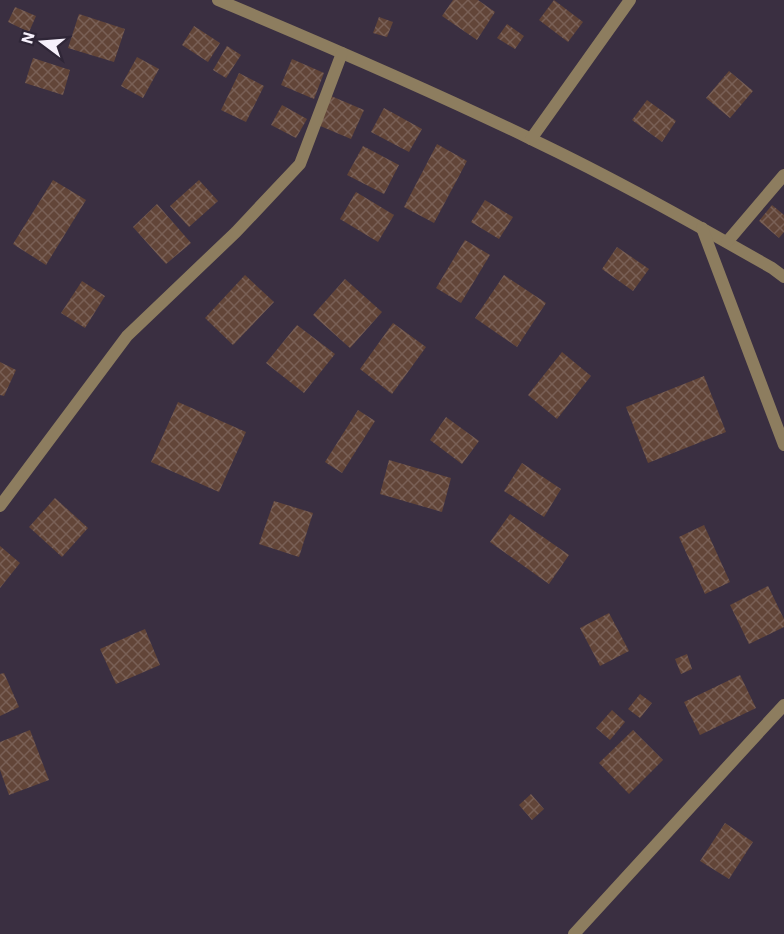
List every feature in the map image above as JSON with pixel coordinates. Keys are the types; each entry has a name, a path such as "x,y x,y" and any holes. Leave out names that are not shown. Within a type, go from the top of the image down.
{"street":[{"path":"218,0 342,53 531,139 702,228 784,277"},
{"path":"531,139 630,0"},
{"path":"0,506 128,336 236,232 300,164 342,53"},
{"path":"727,243 784,175"},
{"path":"702,228 784,445"},
{"path":"574,934 784,705"}],"building":[{"path":"453,0 478,0 495,12 477,40 442,16"},
{"path":"554,0 583,22 568,42 539,20"},
{"path":"15,7 36,16 29,32 8,22"},
{"path":"79,14 125,29 114,62 68,48"},
{"path":"379,17 393,22 387,37 373,33"},
{"path":"507,24 524,36 515,49 497,38"},
{"path":"194,26 220,43 208,62 182,45"},
{"path":"227,46 241,55 226,78 213,70"},
{"path":"137,57 159,69 143,98 121,86"},
{"path":"33,58 70,70 63,95 25,83"},
{"path":"292,59 324,73 314,99 281,85"},
{"path":"729,71 753,91 730,118 706,98"},
{"path":"239,73 264,86 246,122 221,110"},
{"path":"331,96 364,110 351,139 318,125"},
{"path":"647,100 676,121 662,142 632,120"},
{"path":"282,105 307,119 296,138 271,125"},
{"path":"384,108 422,129 409,152 371,132"},
{"path":"437,144 467,161 434,223 404,207"},
{"path":"363,146 399,165 384,194 347,175"},
{"path":"53,180 86,200 46,265 13,244"},
{"path":"199,180 218,201 189,227 170,206"},
{"path":"356,192 394,215 378,242 340,219"},
{"path":"485,200 513,217 499,239 471,222"},
{"path":"157,204 191,243 166,264 133,227"},
{"path":"772,205 784,215 784,232 779,238 759,221"},
{"path":"465,240 490,255 461,303 436,288"},
{"path":"617,247 649,269 633,291 602,269"},
{"path":"245,275 274,302 233,345 205,318"},
{"path":"504,275 546,303 517,347 475,318"},
{"path":"345,279 382,312 350,348 313,315"},
{"path":"82,281 105,296 85,328 61,313"},
{"path":"393,323 426,347 392,394 360,369"},
{"path":"297,325 335,354 304,393 266,363"},
{"path":"562,352 591,376 557,419 528,395"},
{"path":"0,362 16,370 4,396 0,395"},
{"path":"704,376 726,432 648,463 626,407"},
{"path":"178,402 246,432 219,492 151,462"},
{"path":"358,410 375,421 342,473 325,462"},
{"path":"446,417 479,441 462,464 430,440"},
{"path":"389,460 451,478 442,512 380,494"},
{"path":"522,463 561,489 544,517 504,491"},
{"path":"55,498 88,528 62,557 29,527"},
{"path":"274,501 313,513 299,557 259,544"},
{"path":"510,514 569,555 549,584 490,542"},
{"path":"704,525 730,582 705,594 679,537"},
{"path":"0,546 20,563 0,588"},
{"path":"768,586 784,619 784,627 749,644 730,605"},
{"path":"609,613 629,651 600,666 580,628"},
{"path":"145,629 160,665 116,684 100,649"},
{"path":"687,654 692,669 681,674 675,659"},
{"path":"4,673 19,707 0,716 0,674"},
{"path":"740,675 756,708 700,735 684,702"},
{"path":"640,694 652,703 640,718 628,709"},
{"path":"612,710 625,722 610,740 596,728"},
{"path":"30,730 49,780 9,795 0,770 0,742"},
{"path":"633,730 663,760 629,794 599,763"},
{"path":"531,794 544,809 532,820 519,805"},
{"path":"725,823 753,842 729,879 700,861"}]}
